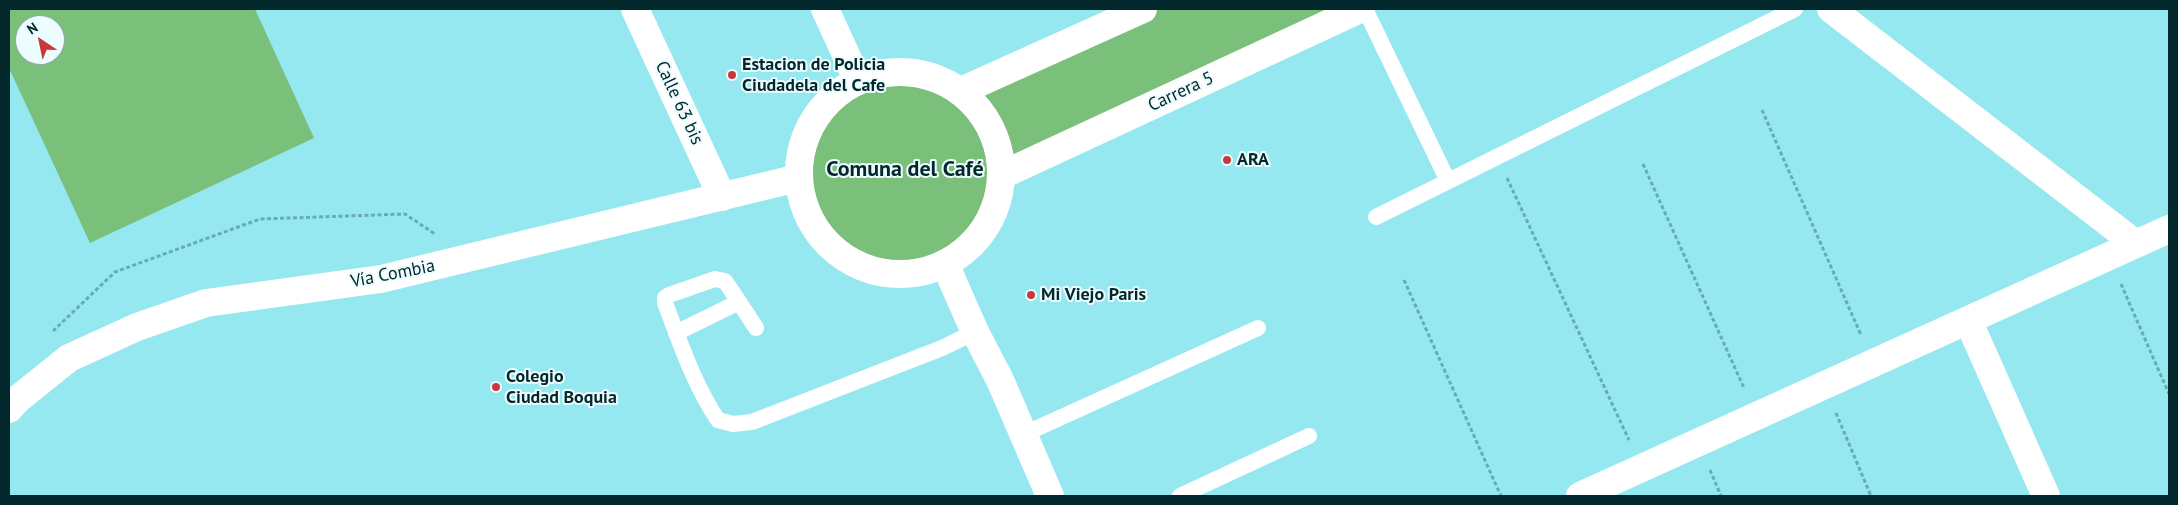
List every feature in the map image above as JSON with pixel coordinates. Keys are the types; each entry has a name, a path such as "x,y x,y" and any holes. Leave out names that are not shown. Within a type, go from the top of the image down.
{"main road":[{"name":"Calle 63 bis","path":"635,9 722,197"},
{"path":"825,9 858,81"},
{"path":"961,91 1142,9"},
{"name":"Carrera 5","path":"1002,175 1360,9"},
{"path":"1831,9 2136,244"},
{"path":"884,72 911,72 937,78 961,91 984,114 998,143 1002,175 998,202 986,228 968,249 945,264 917,273 888,274 861,267 836,253 817,232 803,206 798,178 799,158 804,139 813,121 825,104 840,91 858,81 884,72"},
{"name":"Vía Combia","path":"9,409 18,399 69,358 137,327 206,303 381,279 798,178"},
{"path":"1580,496 2169,229"},
{"path":"945,264 975,332 1000,380 1022,435 1050,496"},
{"path":"1968,320 2046,496"}],"lane":[{"path":"1365,9 1448,181"},
{"path":"1376,217 1795,9"},
{"path":"756,328 724,281 715,279 665,298 664,303 676,333 708,405 718,420 733,424 752,422 942,348 975,332"},
{"path":"676,333 739,302"},
{"path":"1022,435 1258,328"},
{"path":"1180,496 1308,436"}],"path":[{"path":"1762,110 1874,363"},
{"path":"1497,157 1641,468"},
{"path":"1643,164 1757,416"},
{"path":"51,332 115,272 260,219 405,214 471,257"},
{"path":"2108,256 2169,394"},
{"path":"1404,280 1501,496"},
{"path":"1824,385 1871,496"}],"green space":[{"path":"9,9 255,9 314,138 90,243 9,68"},
{"path":"1143,9 1360,9 1002,175 995,206 982,233 961,254 932,269 910,274 878,272 848,260 824,240 808,216 800,189 800,161 807,134 821,110 843,90 871,76 902,71 925,75 961,91"}],"place":[{"name":"Estacion de Policia Ciudadela del Cafe","path":"732,75"},
{"name":"ARA","path":"1227,160"},
{"name":"Mi Viejo Paris","path":"1031,295"},
{"name":"Colegio Ciudad Boquia","path":"496,387"}],"district":[{"name":"Comuna del Café","path":"905,170"}]}
